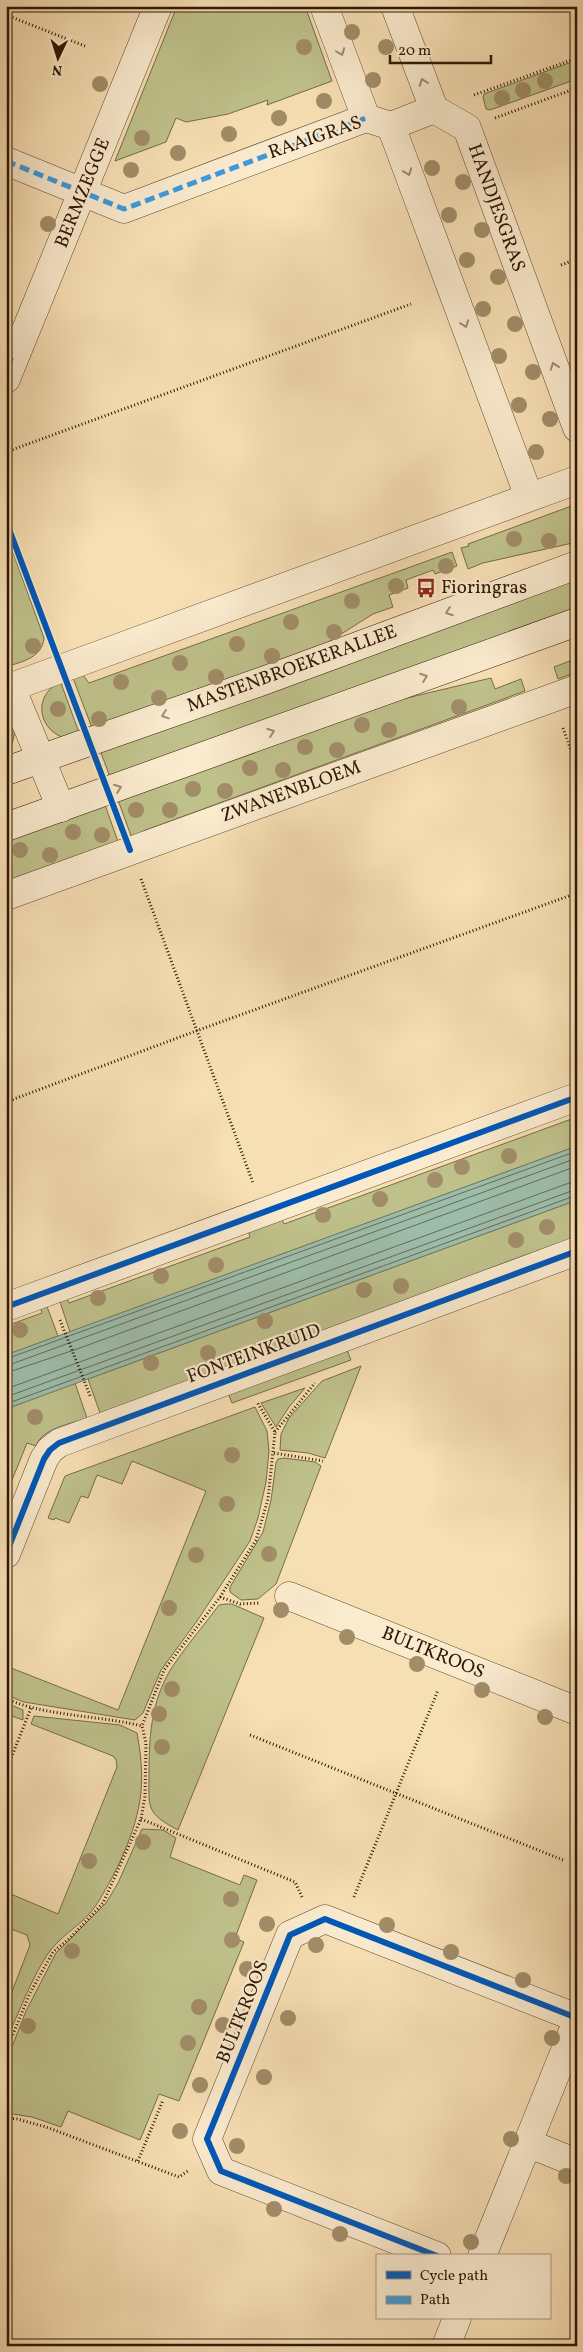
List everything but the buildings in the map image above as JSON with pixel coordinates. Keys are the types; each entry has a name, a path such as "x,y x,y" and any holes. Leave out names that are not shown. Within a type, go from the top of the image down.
{"street":[{"name":"BERMZEGGE","path":"9,366 83,193 158,6"},
{"path":"324,6 379,122 529,497"},
{"path":"395,6 434,109"},
{"name":"RAAIGRAS","path":"6,161 124,209 379,122 434,109"},
{"name":"HANDJESGRAS","path":"434,109 467,128 577,428"},
{"path":"61,808 8,688 577,480"},
{"name":"MASTENBROEKERALLEE","path":"6,771 263,681 577,564"},
{"path":"6,827 577,622"},
{"name":"ZWANENBLOEM","path":"6,896 564,693"},
{"path":"6,1307 577,1097"},
{"name":"FONTEINKRUID","path":"6,1554 44,1459 56,1445 577,1251"},
{"name":"BULTKROOS","path":"289,1596 577,1711"},
{"name":"BULTKROOS","path":"432,2254 221,2171 207,2139 290,1935 324,1919 577,2020 483,2254"},
{"path":"527,2143 577,2162"},
{"path":"446,2346 456,2320"}],"path":[{"path":"573,6 577,17"},
{"path":"6,15 85,46"},
{"path":"434,109 577,58"},
{"path":"467,128 577,88"},
{"path":"562,265 577,259"},
{"path":"6,452 411,304"},
{"path":"564,693 577,767"},
{"path":"130,850 264,1212"},
{"path":"6,1102 577,893"},
{"path":"60,1318 89,1392"},
{"path":"275,1432 318,1379"},
{"path":"6,2051 30,1993 53,1952 70,1938 103,1903 142,1819 145,1796 146,1743 142,1726 164,1670 220,1597 256,1540 268,1499 275,1432 255,1398 223,1382"},
{"path":"274,1453 323,1461"},
{"path":"220,1597 240,1604 260,1603 275,1595 289,1596"},
{"path":"343,1926 450,1659"},
{"path":"6,1699 31,1708 117,1720 142,1726"},
{"path":"7,1768 31,1708"},
{"path":"250,1735 563,1860"},
{"path":"142,1819 295,1882 303,1898 308,1926"},
{"path":"138,2162 164,2100"},
{"path":"6,2118 18,2119 46,2128 179,2177 214,2154"}],"green space":[{"path":"177,6 305,6 332,81 267,105 268,100 228,114 186,122 176,118 166,142 115,161"},
{"path":"577,60 577,79 490,110 486,109 484,94"},
{"path":"577,504 577,542 483,563 468,569 461,548"},
{"path":"6,533 44,638 40,650 31,658 6,667"},
{"path":"452,552 457,566 435,574 433,570 406,580 408,588 389,595 393,607 373,614 311,653 94,733 73,678 83,675 89,683"},
{"path":"577,575 577,613 110,777 100,750"},
{"path":"577,646 577,672 558,679 554,667 575,659 571,649"},
{"path":"491,678 495,689 521,679 525,691 143,831 134,844 118,800 390,702"},
{"path":"62,682 81,738 62,737 47,726 43,718 43,701 47,693"},
{"path":"6,714 14,729 14,739 6,754"},
{"path":"105,805 121,850 106,845 6,881 6,841"},
{"path":"577,1117 577,1146 70,1332 59,1299 66,1297 69,1303 250,1237 248,1230 281,1218 284,1224"},
{"path":"577,1200 577,1238 100,1413 88,1379"},
{"path":"46,1304 58,1336 6,1355 6,1326 42,1313 40,1306"},
{"path":"347,1350 351,1360 232,1403 228,1393"},
{"path":"361,1366 325,1458 308,1453 280,1450 281,1434 289,1418 322,1381"},
{"path":"75,1383 87,1418 51,1431 39,1440 36,1446 27,1443 6,1495 6,1409"},
{"path":"305,1388 289,1407 276,1427 261,1403"},
{"path":"255,1407 267,1431 269,1451 266,1482 258,1518 250,1541 197,1621 161,1670 143,1713 135,1720 24,1702 6,1695 6,1666 118,1710 206,1491 132,1461 122,1484 97,1475 88,1498 81,1496 69,1523 55,1518 54,1520 48,1518 65,1476"},
{"path":"278,1459 315,1462 321,1466 276,1584 258,1599 241,1600 230,1592 230,1587 263,1532 271,1500 276,1463"},
{"path":"232,1604 264,1618 178,1830 154,1813 149,1801 151,1728 157,1700 169,1673 219,1605"},
{"path":"6,1703 23,1710 23,1720 6,1714"},
{"path":"34,1716 120,1725 137,1733 141,1769 140,1801 126,1848 99,1901 91,1912 57,1943 47,1955 30,1986 6,2041 6,2007 30,1945 27,1935 6,1927 6,1892 58,1914 117,1767 113,1756 31,1724"},
{"path":"142,1829 163,1830 176,1838 170,1857 240,1885 244,1875 257,1880 235,1938 244,1942 179,2101 159,2094 140,2140 68,2111 61,2127 32,2117 6,2113 6,2062 26,2011 56,1953 106,1903 118,1883"}],"water":[{"path":"577,1146 577,1200 6,1409 6,1355"}],"marked path":[{"path":"6,161 124,209 366,118"},
{"path":"6,359 13,361"}],"cycle path":[{"path":"6,521 130,850"},
{"path":"6,1307 577,1097"},
{"path":"6,1554 44,1459 50,1450 59,1443 577,1251"},
{"path":"432,2254 221,2171 207,2139 290,1935 325,1919 577,2018"}],"place":[{"name":"Fioringras","path":"426,588"}]}
